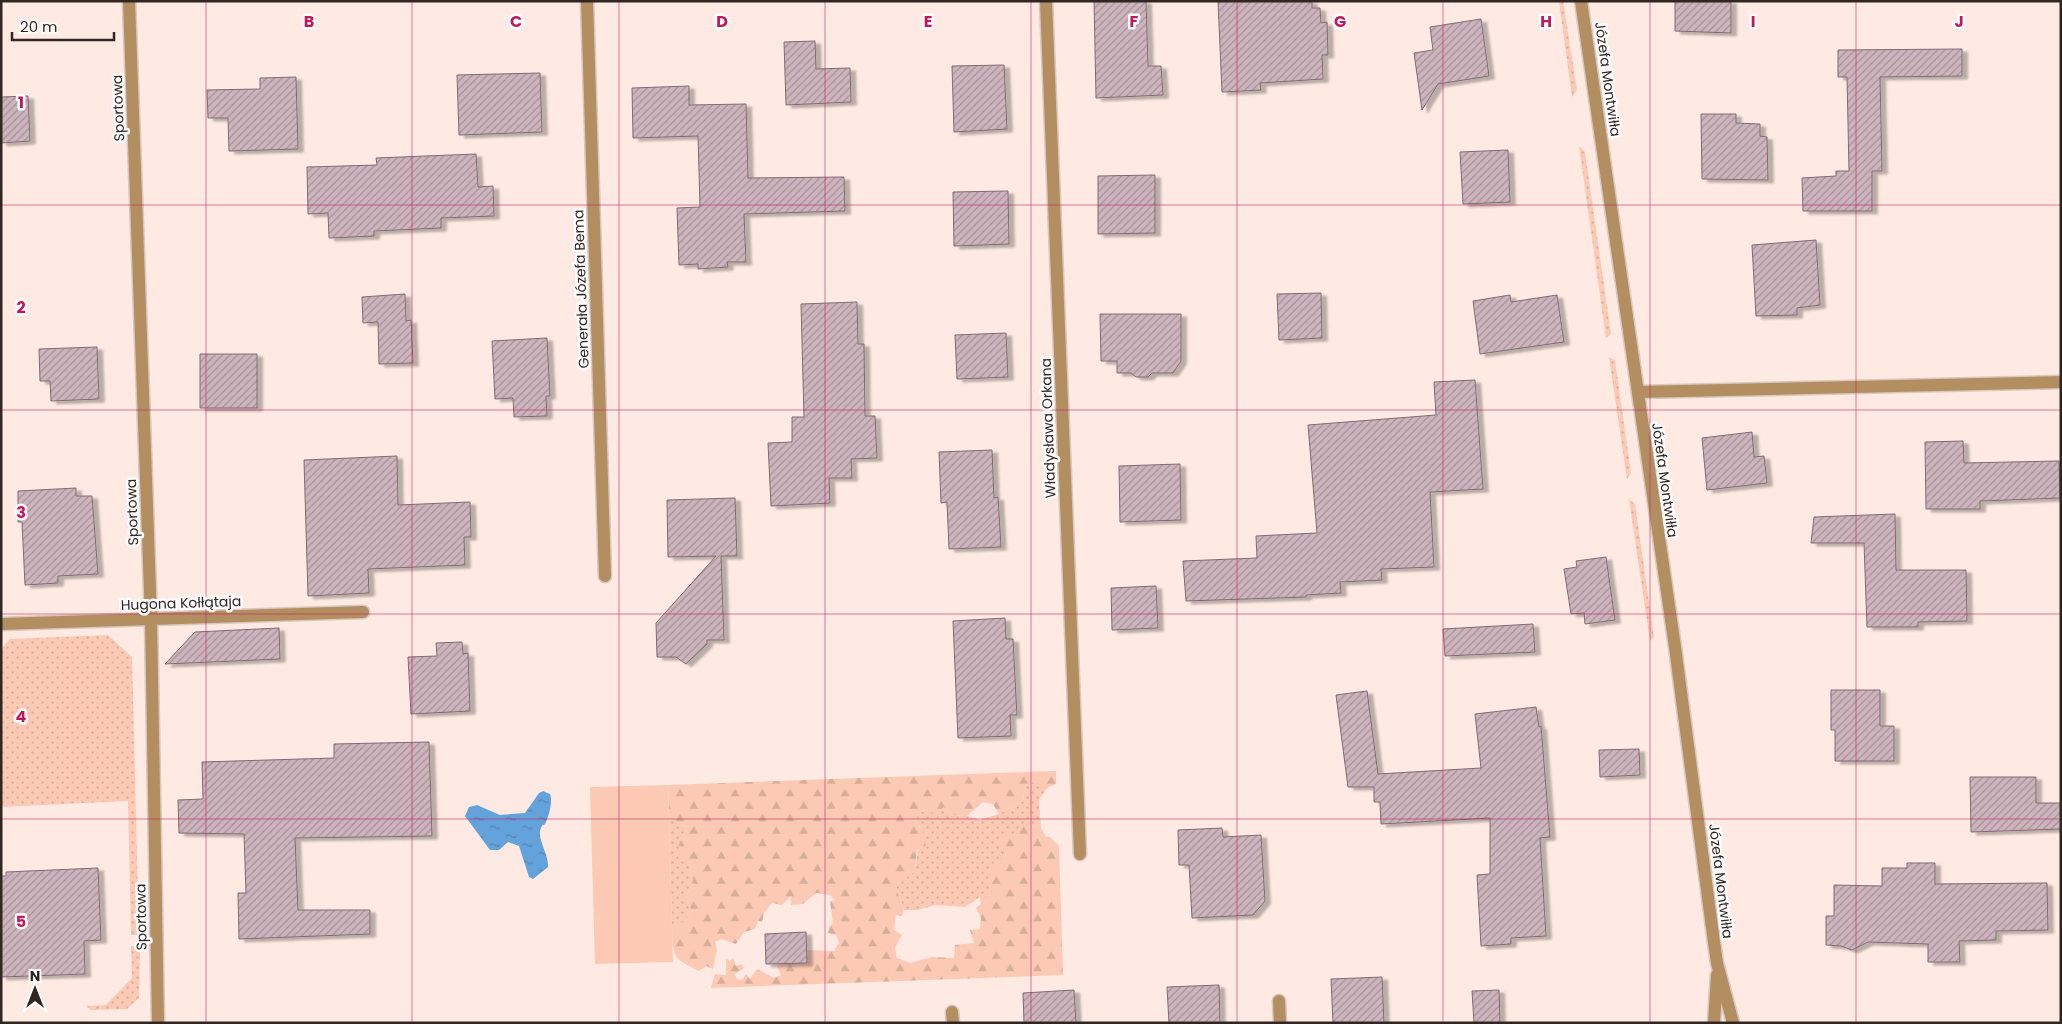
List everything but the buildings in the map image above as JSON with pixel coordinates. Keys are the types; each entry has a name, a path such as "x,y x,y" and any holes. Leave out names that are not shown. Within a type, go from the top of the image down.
{"street":[{"name":"Sportowa","path":"129,1 150,619 158,1023"},
{"name":"Generała Józefa Bema","path":"586,1 605,576"},
{"name":"Władysława Orkana","path":"1046,1 1080,854"},
{"name":"Józefa Montwiłła","path":"1581,1 1675,647 1717,963 1733,1023"},
{"path":"1638,392 2061,382"},
{"name":"Hugona Kołłątaja","path":"1,624 362,612"},
{"name":"Józefa Montwiłła","path":"1714,1023 1717,963"},
{"path":"1279,1001 1280,1023"}],"green space":[{"path":"1559,1 1563,1 1577,90 1572,97"},
{"path":"1579,146 1585,152 1611,334 1606,338"},
{"path":"1609,357 1615,360 1631,473 1627,479"},
{"path":"1629,499 1635,504 1654,637 1650,641"},
{"path":"108,635 132,657 139,935 131,935 128,801 1,807 1,649 10,639"},
{"path":"1056,771 1056,784 1047,788 1037,781 1025,785 1023,801 999,814 993,804 983,802 967,816 952,815 944,807 935,814 928,810 920,812 915,820 922,829 926,846 917,849 914,873 909,872 907,879 901,878 896,888 904,910 902,916 896,915 894,930 902,935 895,947 897,958 911,963 931,957 954,958 955,945 974,943 970,930 980,929 981,918 976,908 981,904 980,897 992,895 987,874 993,865 1003,867 1000,858 1006,856 1006,849 1000,848 997,840 1004,833 1011,837 1024,826 1035,824 1041,828 1046,837 1050,837 1059,846 1063,975 711,988 715,974 726,975 726,959 730,961 733,958 736,966 741,964 744,968 735,974 737,979 742,980 746,974 750,979 757,969 774,978 781,975 777,967 782,958 803,950 834,951 839,943 836,935 828,933 829,926 833,924 830,901 835,900 830,895 816,893 803,904 791,905 791,896 782,905 772,903 764,913 762,922 758,921 755,929 744,932 736,944 721,939 715,942 717,950 713,969 706,966 699,971 683,963 675,954 672,926 684,922 692,912 686,897 693,881 690,871 691,863 678,860 679,844 687,827 669,819 668,785"},
{"path":"1037,781 1047,788 1039,800 1041,828 1035,824 1006,849 1003,868 992,895 980,897 965,907 936,905 917,910 904,910 896,888 901,878 909,872 914,873 922,829 915,820 920,812 944,807 952,815 967,816 980,820 999,814 1023,801 1025,785"},
{"path":"668,785 673,962 595,964 590,787"},
{"path":"669,819 687,827 679,844 691,863 690,871 693,881 686,897 692,912 684,922 672,926"},
{"path":"131,946 140,946 139,998 127,1009 91,1010 86,1006 106,1005 132,978"}],"water":[{"path":"543,791 550,794 551,801 547,819 540,832 548,867 533,879 529,877 519,846 508,842 499,850 490,850 465,816 469,807 477,805 500,815 525,813 539,793"}]}
